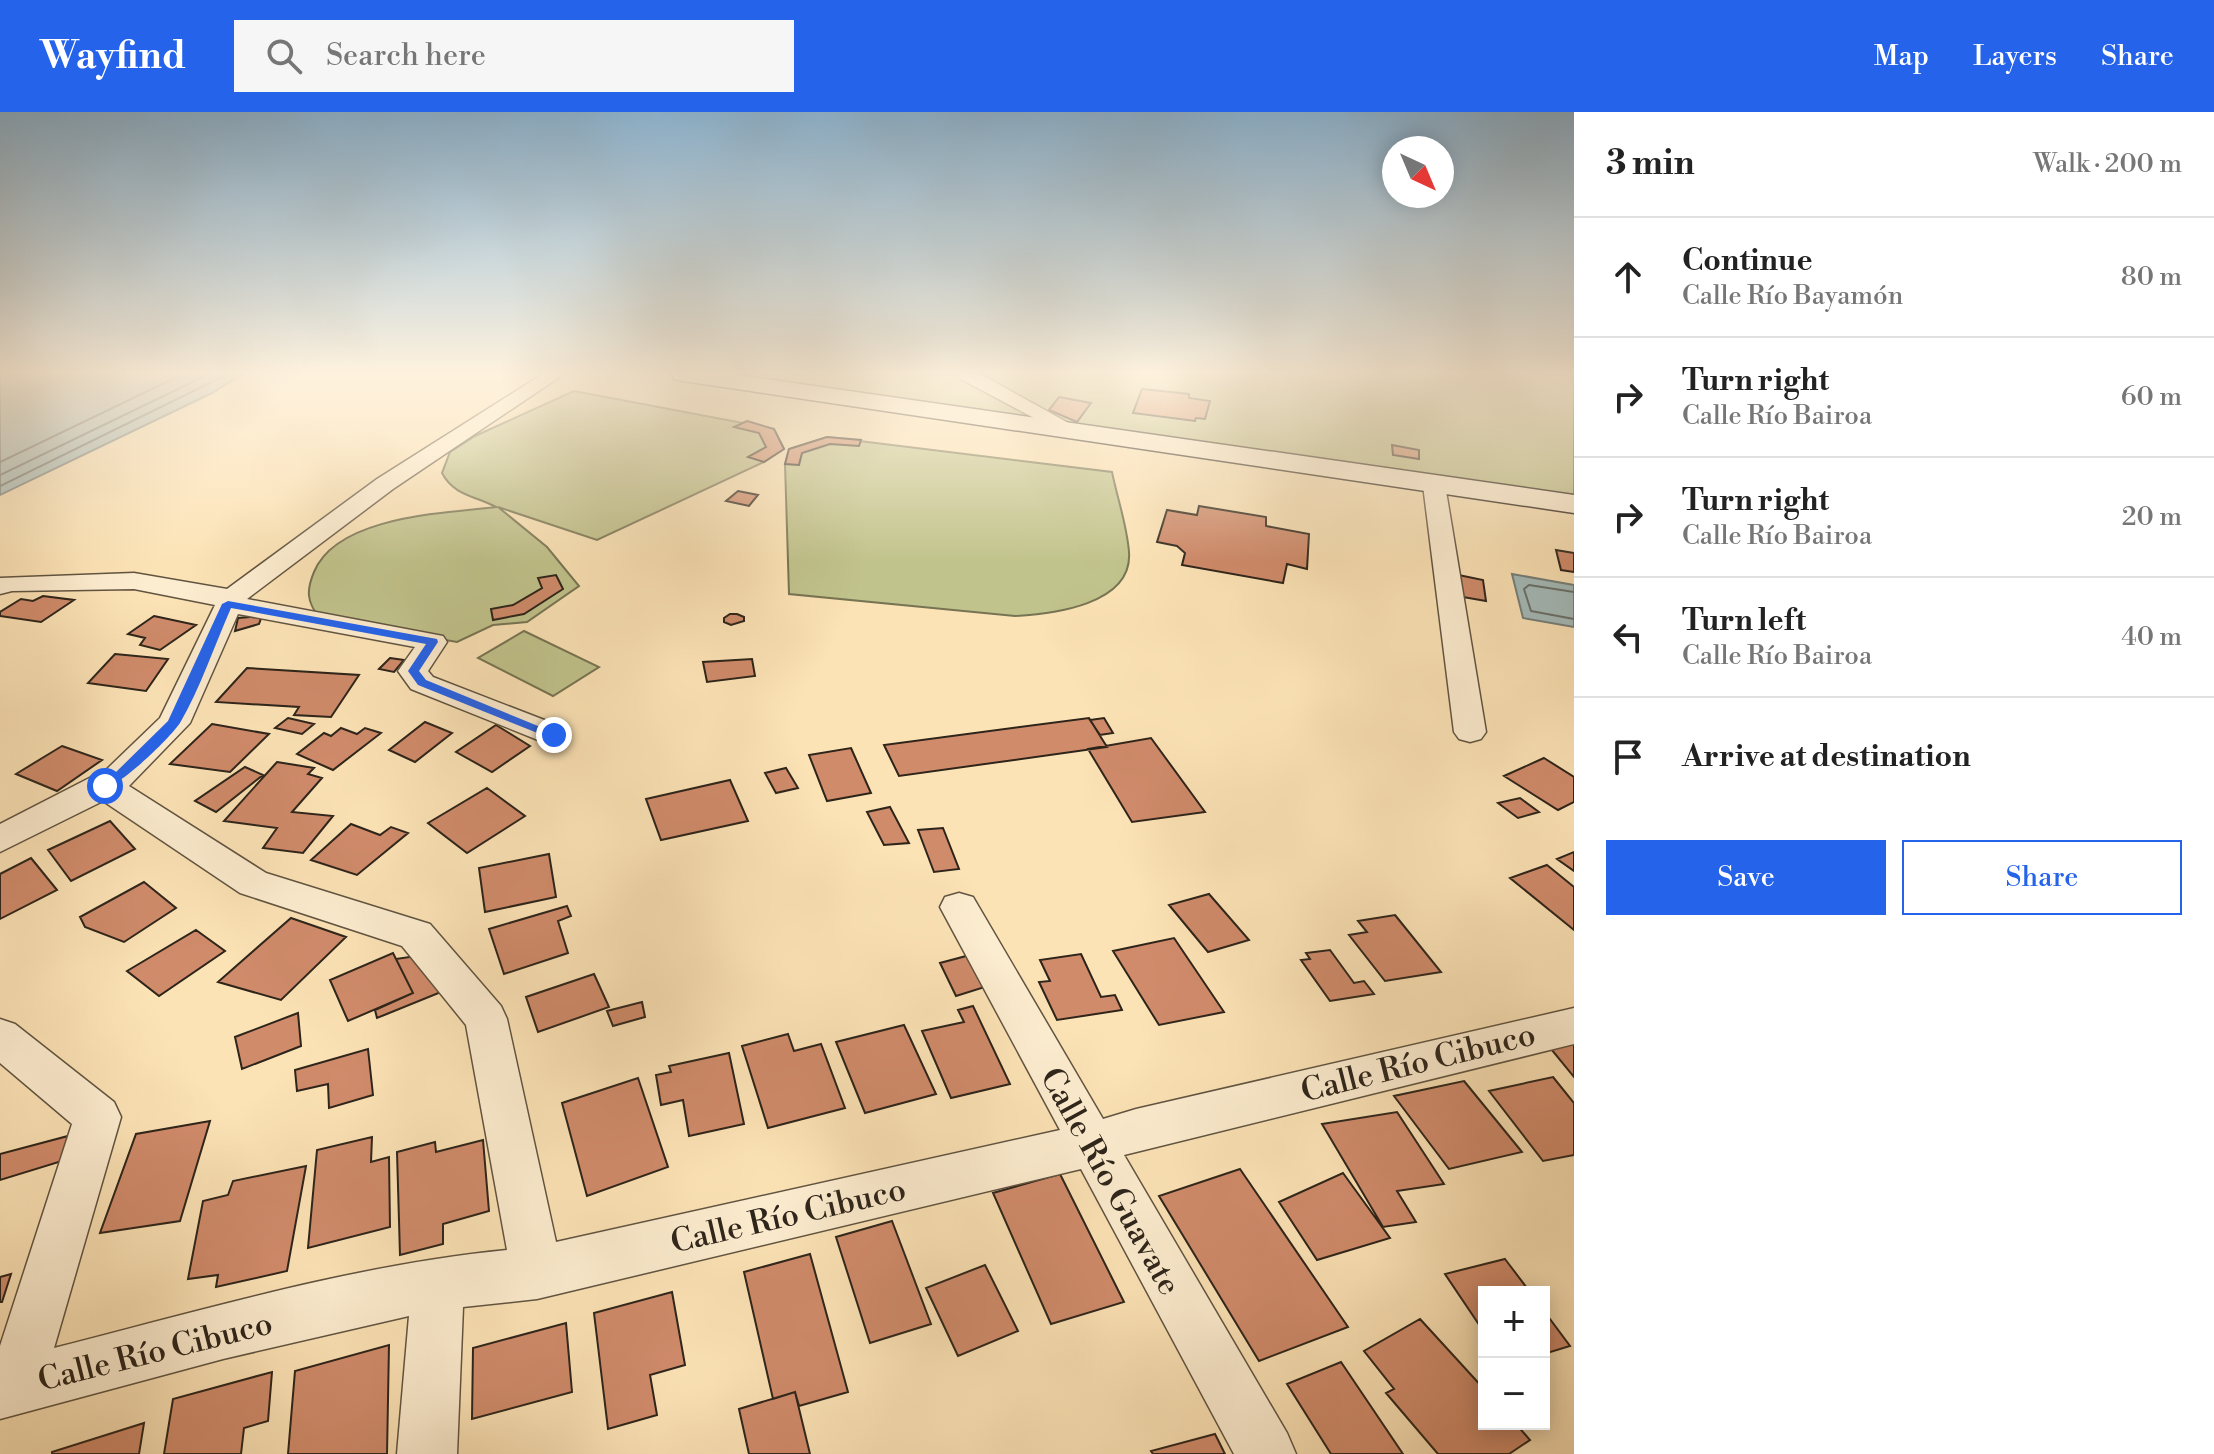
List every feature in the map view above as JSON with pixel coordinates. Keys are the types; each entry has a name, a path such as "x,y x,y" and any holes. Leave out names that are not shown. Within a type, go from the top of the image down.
{"street":[{"path":"0,839 119,777 174,723 230,601 385,484 458,437"},
{"path":"1115,437 1574,504"},
{"path":"1434,485 1470,732"},
{"path":"0,586 11,583 134,581 433,642 413,671 422,683 554,735"},
{"path":"105,786 253,883 416,935 486,1019 537,1273"},
{"name":"Calle Río Guavate","path":"959,907 1266,1454"},
{"name":"Calle Río Cibuco","path":"7,1389 223,1332 438,1283 537,1273 1090,1145 1136,1130 1574,1026"},
{"path":"0,1037 98,1117 7,1389"},
{"path":"427,1454 438,1283"}],"green space":[{"path":"474,437 778,437 784,449 764,462 597,540 498,507 547,547 579,586 527,622 493,625 457,642 319,618 310,601 309,590 314,572 326,553 345,539 368,528 422,515 496,507 459,491 447,481 442,473 450,452"},
{"path":"827,437 1112,472 1128,542 1127,570 1118,584 1087,603 1049,613 1015,616 789,594 785,464 789,449"},
{"path":"1161,437 1574,437 1574,495"},
{"path":"524,631 599,667 553,696 478,658"}],"water":[{"path":"0,437 121,437 0,495"},
{"path":"1512,574 1574,585 1574,627 1523,618"}],"building":[{"path":"761,437 778,437 784,449 764,462 748,457 766,447"},
{"path":"827,437 861,440 859,446 830,444 802,453 799,465 785,464 789,449"},
{"path":"1392,445 1419,450 1419,459 1393,455"},
{"path":"738,491 758,495 749,506 726,501"},
{"path":"1199,506 1266,517 1266,526 1309,534 1307,569 1287,564 1283,583 1182,565 1185,553 1177,546 1157,542 1167,510 1197,515"},
{"path":"1556,550 1574,553 1574,572 1561,570"},
{"path":"1449,573 1483,580 1486,601 1451,595"},
{"path":"556,575 563,589 524,614 493,620 491,609 513,605 542,588 538,578"},
{"path":"43,596 74,600 41,622 0,616 0,612 21,599 33,601"},
{"path":"730,614 744,617 744,621 731,625 724,622"},
{"path":"154,616 196,625 160,650 140,645 145,638 128,634"},
{"path":"262,616 259,624 235,631 238,618"},
{"path":"115,654 168,659 146,691 88,683"},
{"path":"390,658 404,660 394,672 379,669"},
{"path":"752,659 755,676 707,682 703,662"},
{"path":"247,668 359,675 331,717 294,715 299,707 216,702"},
{"path":"288,718 314,724 302,734 275,728"},
{"path":"1089,718 1107,747 899,776 884,745"},
{"path":"1104,718 1113,733 1100,735 1090,720"},
{"path":"425,722 452,733 415,762 389,750"},
{"path":"212,724 269,734 230,772 170,764"},
{"path":"496,725 530,746 492,772 456,752"},
{"path":"341,728 357,734 365,728 381,733 333,770 297,754 324,733 331,736"},
{"path":"1151,738 1205,812 1132,822 1088,749"},
{"path":"62,746 102,760 57,791 16,774"},
{"path":"851,748 871,793 827,801 809,755"},
{"path":"1544,758 1574,777 1574,802 1558,810 1504,776"},
{"path":"277,762 314,768 308,774 322,778 292,812 333,816 303,853 263,848 277,828 224,821"},
{"path":"245,767 263,775 216,812 195,801"},
{"path":"786,768 798,788 776,793 765,773"},
{"path":"730,780 748,821 661,840 646,799"},
{"path":"487,788 525,816 467,853 428,823"},
{"path":"1520,798 1539,812 1518,818 1498,803"},
{"path":"890,807 909,843 884,845 867,812"},
{"path":"110,821 135,849 71,881 48,850"},
{"path":"351,824 380,835 391,827 408,833 357,875 311,860"},
{"path":"943,828 959,869 934,872 918,830"},
{"path":"1574,852 1574,871 1557,859"},
{"path":"549,854 556,897 485,912 479,868"},
{"path":"31,858 57,890 0,919 0,874"},
{"path":"1547,865 1574,887 1574,930 1510,878"},
{"path":"144,882 176,908 124,942 85,927 80,917"},
{"path":"1209,894 1249,940 1208,952 1169,905"},
{"path":"567,906 571,916 558,921 568,953 504,974 489,929"},
{"path":"1395,915 1441,972 1385,981 1349,935 1367,932 1358,921"},
{"path":"291,918 346,937 281,1000 218,982"},
{"path":"196,930 225,951 159,996 127,971"},
{"path":"1174,938 1224,1012 1159,1025 1113,951"},
{"path":"1330,950 1354,983 1364,981 1374,994 1330,1001 1301,960 1310,959 1306,953"},
{"path":"393,953 413,993 348,1021 330,980"},
{"path":"1081,954 1101,997 1115,995 1122,1010 1057,1020 1039,982 1050,981 1040,960"},
{"path":"970,955 988,986 956,996 940,963"},
{"path":"416,956 441,992 377,1018 375,1010 413,993 396,959"},
{"path":"594,974 609,1007 538,1032 526,997"},
{"path":"642,1002 645,1017 613,1026 607,1011"},
{"path":"973,1006 1010,1084 951,1098 922,1031 964,1022 958,1010"},
{"path":"298,1013 301,1046 242,1069 235,1037"},
{"path":"904,1025 936,1094 865,1113 836,1042"},
{"path":"788,1034 794,1051 821,1044 845,1108 768,1128 742,1046"},
{"path":"1574,1038 1574,1077 1547,1044"},
{"path":"368,1049 373,1095 329,1108 328,1084 297,1091 295,1070"},
{"path":"729,1053 744,1124 689,1136 683,1100 661,1105 656,1075 671,1072 669,1066"},
{"path":"1553,1077 1574,1103 1574,1155 1543,1161 1489,1091"},
{"path":"638,1078 668,1167 587,1196 562,1103"},
{"path":"1464,1081 1522,1152 1449,1169 1394,1096"},
{"path":"1397,1112 1444,1184 1397,1191 1416,1222 1383,1227 1322,1124"},
{"path":"210,1121 180,1221 100,1233 136,1134"},
{"path":"68,1136 62,1161 0,1180 0,1154"},
{"path":"372,1137 371,1162 389,1157 390,1227 308,1248 317,1150"},
{"path":"483,1140 489,1211 443,1224 443,1244 400,1255 397,1152 435,1142 436,1152"},
{"path":"306,1166 287,1271 216,1287 218,1275 188,1279 203,1201 228,1195 233,1181"},
{"path":"1240,1169 1348,1327 1259,1361 1159,1196"},
{"path":"1343,1173 1390,1238 1317,1260 1279,1202"},
{"path":"1060,1174 1124,1302 1051,1324 993,1193"},
{"path":"892,1221 931,1324 870,1343 836,1237"},
{"path":"810,1254 848,1392 799,1406 795,1392 773,1399 744,1272"},
{"path":"1505,1259 1525,1286 1478,1286 1478,1323 1445,1274"},
{"path":"985,1265 1018,1331 958,1356 926,1288"},
{"path":"11,1274 2,1302 0,1302 0,1277"},
{"path":"672,1292 685,1365 650,1375 657,1415 608,1429 594,1313"},
{"path":"1420,1319 1478,1382 1478,1430 1521,1430 1530,1440 1509,1454 1438,1454 1386,1393 1394,1389 1364,1351"},
{"path":"1550,1319 1570,1346 1550,1352"},
{"path":"566,1323 572,1392 472,1419 473,1348"},
{"path":"389,1345 387,1454 288,1454 295,1371"},
{"path":"1341,1362 1403,1454 1331,1454 1287,1384"},
{"path":"272,1372 268,1421 244,1428 241,1454 164,1454 173,1399"},
{"path":"795,1392 810,1454 749,1454 739,1409"},
{"path":"144,1423 139,1454 52,1454 52,1452"},
{"path":"1215,1434 1225,1454 1153,1454 1151,1451"}],"route":[{"path":"105,786 119,777 174,723 228,604 433,642 413,671 422,683 554,735"}]}
